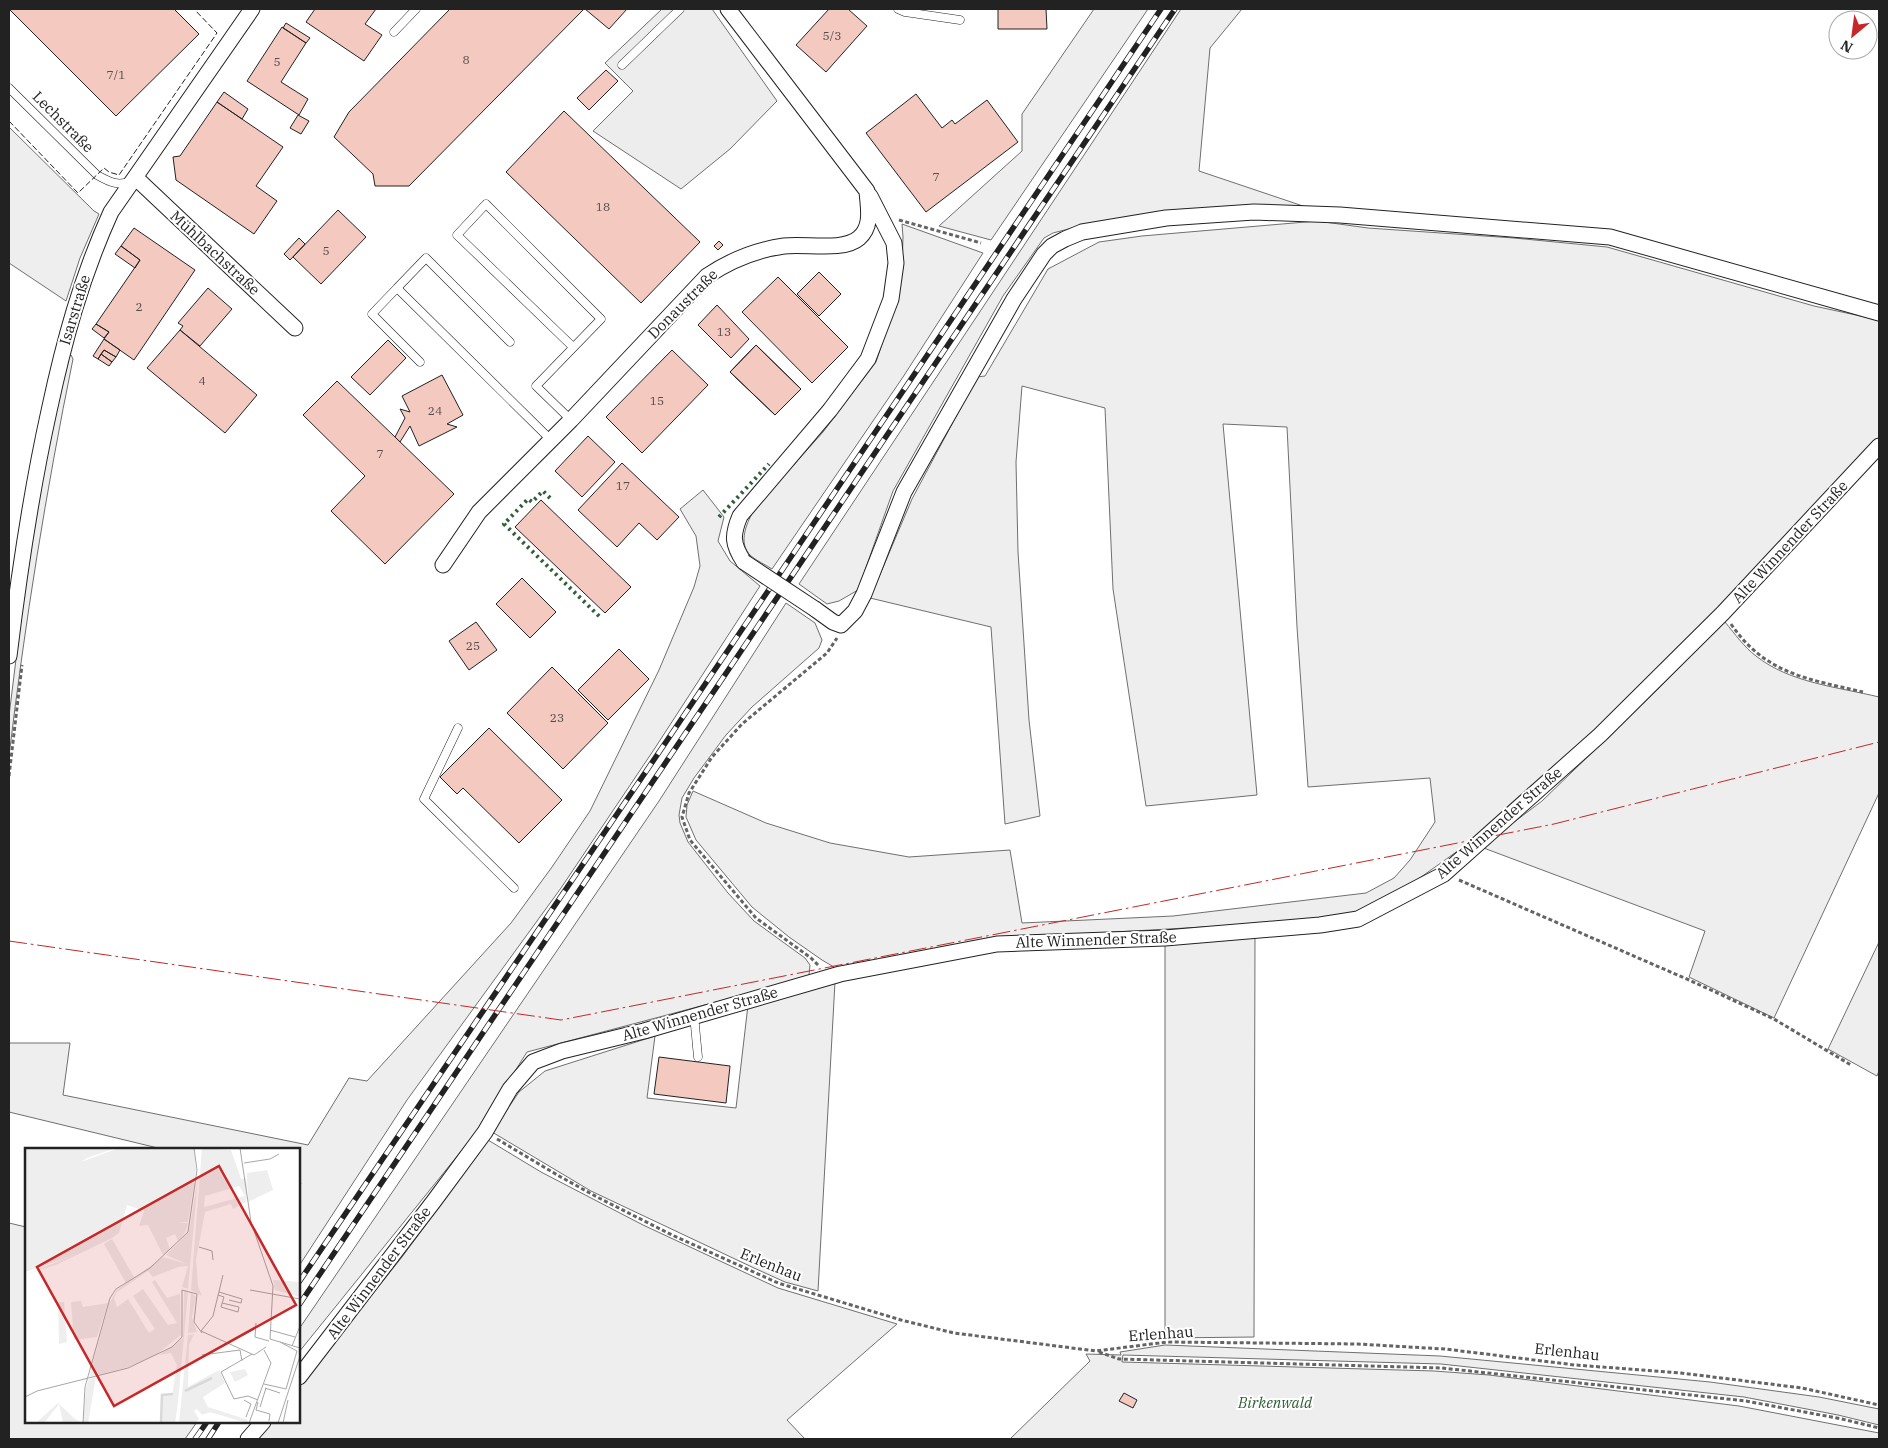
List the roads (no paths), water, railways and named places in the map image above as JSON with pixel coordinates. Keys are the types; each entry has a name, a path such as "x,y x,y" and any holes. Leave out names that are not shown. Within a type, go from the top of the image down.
{"street":[{"name":"Isarstraße","path":"9,656 16,593 36,470 69,323 94,249 111,212 252,9"},
{"path":"728,9 867,191 894,243 896,263 891,299 868,359 830,410 740,516 734,529 734,544 744,562 834,622 842,625 855,611 864,594 904,492 1014,299 1044,254 1059,242 1082,232 1166,218 1254,212 1340,215 1610,237 1879,313"},
{"name":"Mühlbachstraße","path":"136,178 295,328"},
{"name":"Donaustraße","path":"443,565 479,512 571,420 707,276 722,266 752,252 801,244 827,246 858,239 869,222 867,191"},
{"name":"Alte Winnender Straße","path":"300,1376 434,1201 485,1132 510,1090 533,1062 562,1050 644,1031 830,976 997,944 1165,938 1320,925 1358,919 1444,874 1600,735 1723,613 1879,446"},
{"path":"248,1439 261,1423"}],"lane":[{"path":"394,32 416,9"},
{"path":"622,65 680,9"},
{"path":"898,9 905,12 960,20"},
{"name":"Lechstraße","path":"9,88 97,175 118,184 127,183 136,178"},
{"path":"571,420 536,386 601,318 486,204 457,235 573,347"},
{"path":"420,362 372,314 426,258 510,342"},
{"path":"397,288 551,440"},
{"path":"458,728 424,799 514,888"},
{"path":"694,1015 698,1057"}],"railway":[{"path":"300,1281 1161,9"},
{"path":"300,1304 1175,9"},
{"path":"195,1439 206,1423"},
{"path":"208,1439 218,1423"}],"park label":[{"name":"Birkenwald","path":"1275,1403"}]}
